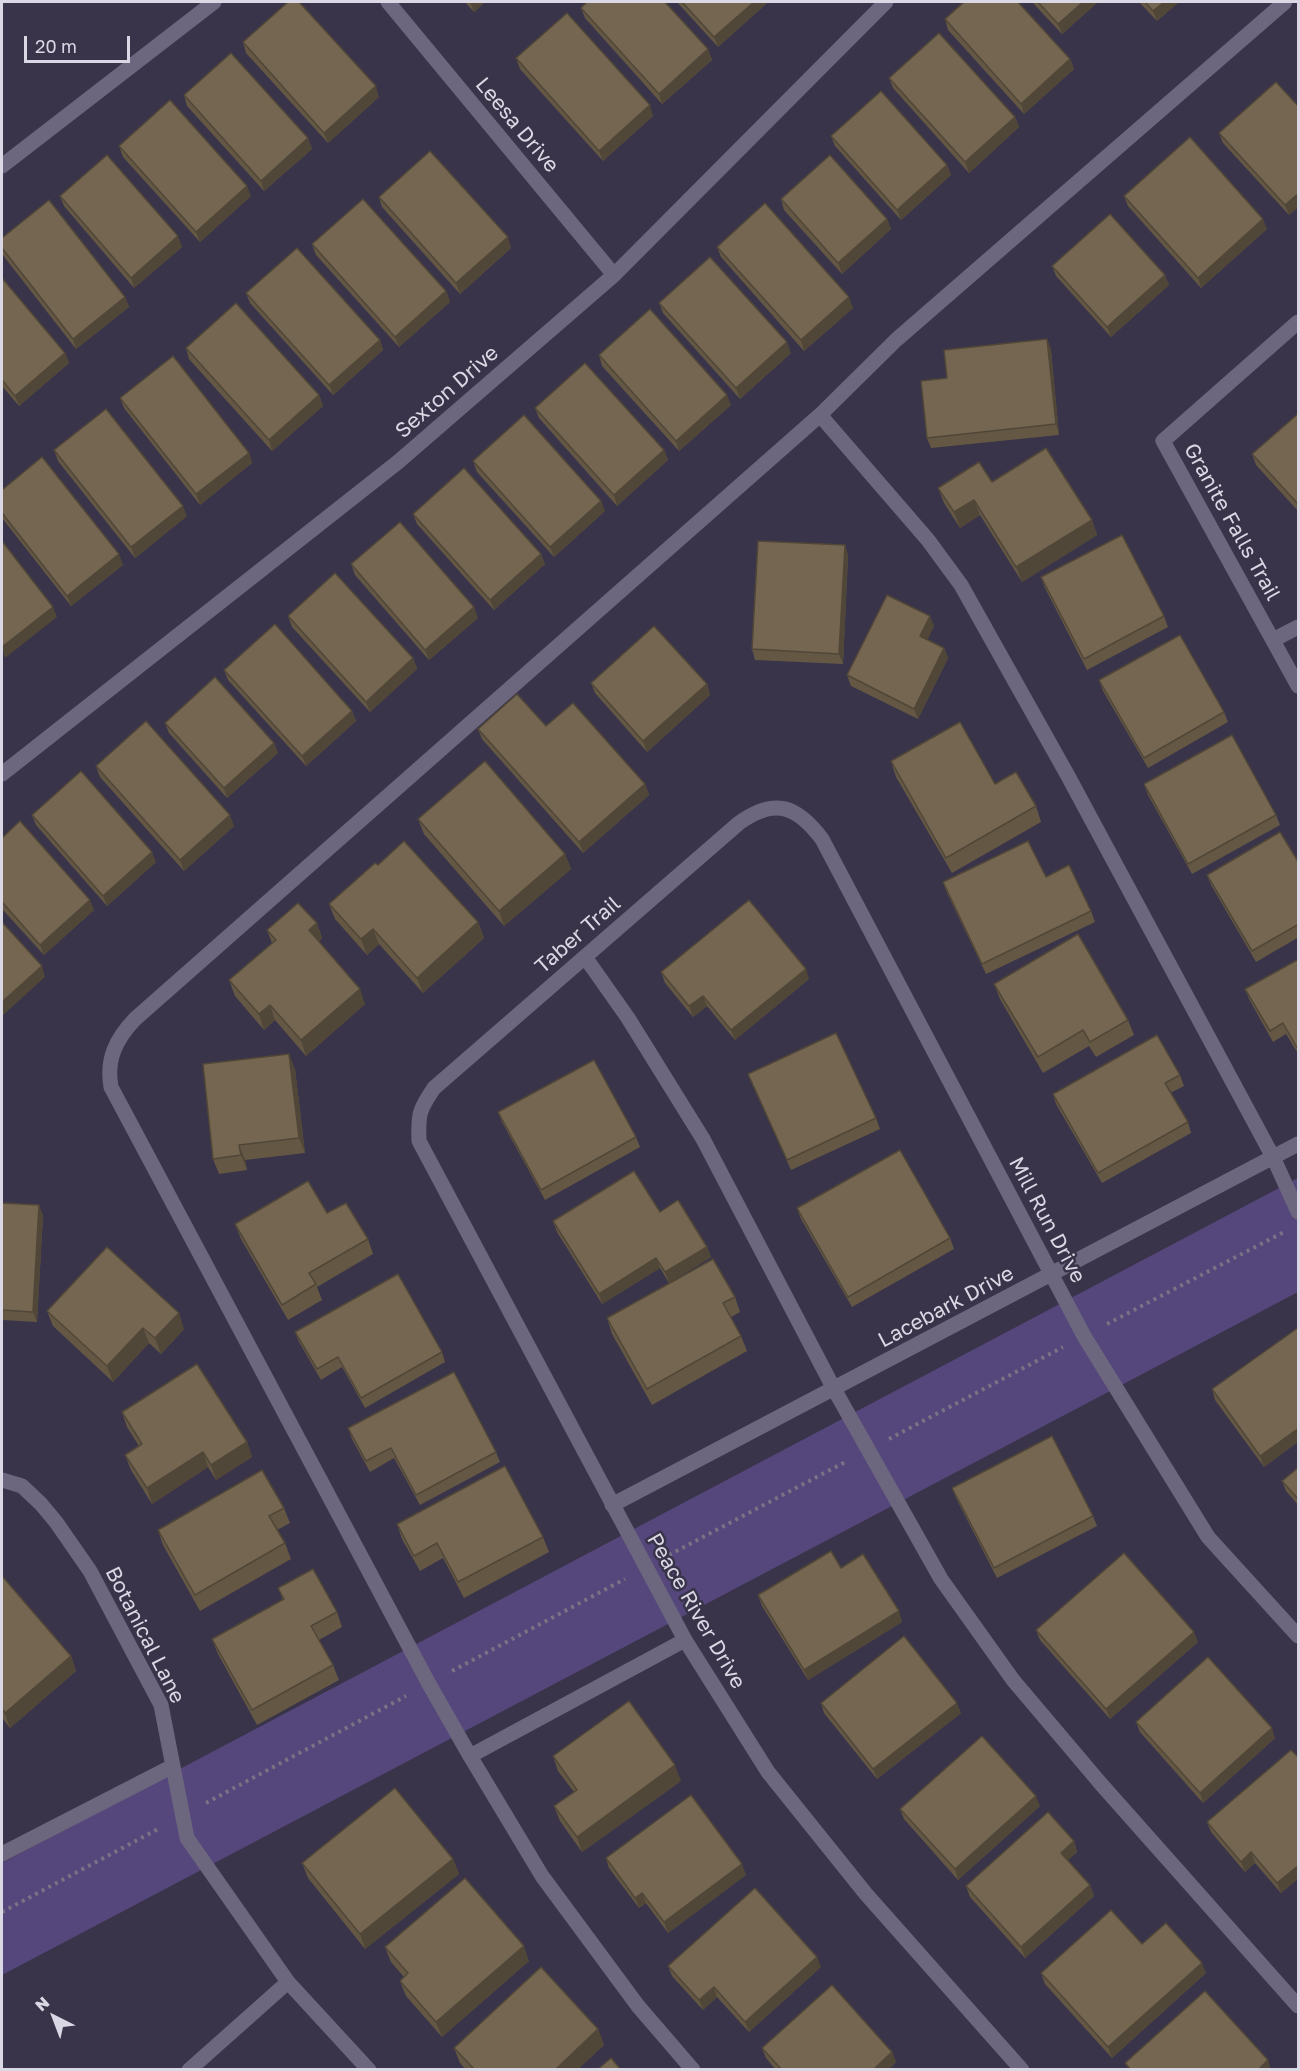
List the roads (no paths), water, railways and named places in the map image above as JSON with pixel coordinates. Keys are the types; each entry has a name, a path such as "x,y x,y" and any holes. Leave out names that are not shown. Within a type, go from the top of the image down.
{"street":[{"path":"2,166 214,2"},
{"name":"Leesa Drive","path":"388,2 614,275"},
{"name":"Sexton Drive","path":"2,774 398,462 614,275 886,2"},
{"path":"693,2070 638,2006 542,1876 470,1756 429,1684 111,1087 108,1072 112,1056 121,1034 135,1019 820,415 896,340 1285,2"},
{"name":"Granite Falls Trail","path":"1299,322 1163,441 1299,686"},
{"path":"820,415 928,540 961,585 1068,776 1273,1156 1299,1212"},
{"path":"1273,640 1299,627"},
{"name":"Taber Trail","path":"418,1119 421,1108 434,1088 739,823 751,814 786,808"},
{"name":"Mill Run Drive","path":"786,808 797,813 822,839 1084,1336 1208,1537 1299,1636"},
{"path":"585,957 628,1018 703,1139 834,1389 941,1579 982,1640 1101,1784 1299,2006"},
{"name":"Peace River Drive","path":"418,1119 418,1141 612,1505 685,1640 768,1772 866,1894 1022,2070"},
{"name":"Lacebark Drive","path":"612,1505 1299,1143"},
{"name":"Botanical Lane","path":"2,1480 22,1486 41,1504 90,1571 161,1705 187,1838 288,1982 369,2070"},
{"path":"470,1756 685,1640"},
{"path":"2,1854 173,1766"},
{"path":"189,2070 288,1982"}]}
